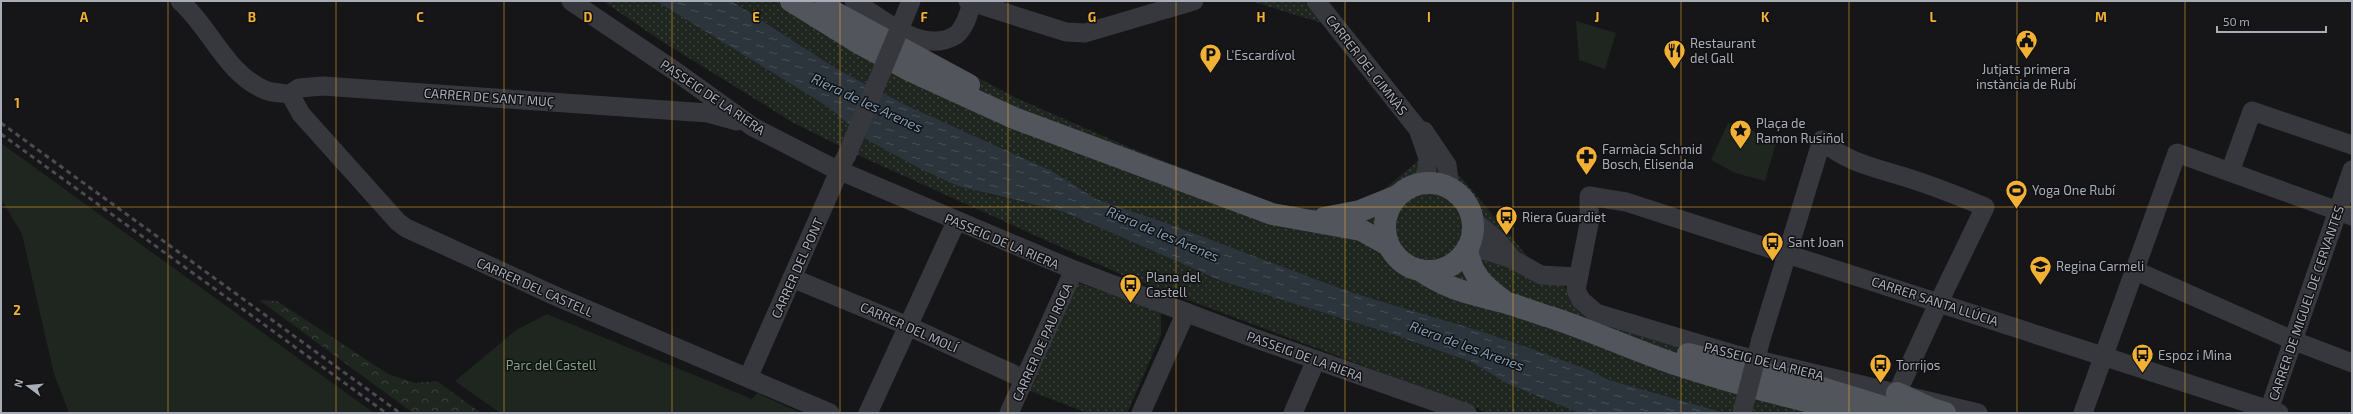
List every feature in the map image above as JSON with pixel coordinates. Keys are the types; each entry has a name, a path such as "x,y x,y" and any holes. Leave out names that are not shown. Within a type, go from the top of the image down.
{"main road":[{"path":"791,1 857,42 911,71 1014,118 1272,214 1305,222 1361,230 1388,245 1400,261 1420,270 1435,280 1470,295 1508,303 1583,328 1620,345 1742,385 1857,413"},
{"path":"815,1 1063,135"},
{"path":"1388,245 1385,231 1385,220 1389,206 1397,196 1404,190 1422,183 1437,183 1450,188 1465,200 1473,220 1472,236 1467,249 1457,261 1445,268 1433,271 1420,270"},
{"path":"1305,222 1360,211 1397,196"},
{"path":"1467,249 1470,261 1481,283 1508,303"},
{"path":"1583,328 1622,335 1768,374 1945,413"}],"street":[{"path":"180,1 190,10 229,61 251,82 266,91 290,94"},
{"name":"PASSEIG DE LA RIERA","path":"571,1 690,81 753,127 843,164 956,222 1074,270 1186,312 1467,413"},
{"path":"854,1 913,37 936,42 956,34 966,21 970,2 1066,32 1085,33 1194,1"},
{"name":"CARRER DEL PONT","path":"748,378 843,164 911,1"},
{"name":"CARRER DEL GIMNÀS","path":"1316,1 1418,128 1428,158 1427,169 1422,183"},
{"path":"689,111 698,103 699,93 690,81"},
{"name":"CARRER DE SANT MUÇ","path":"290,94 299,88 323,86 689,111 708,113 753,127"},
{"name":"CARRER DEL CASTELL","path":"290,94 301,114 398,222 406,228 560,298 830,413"},
{"path":"2230,172 2252,111 2352,145"},
{"name":"CARRER DEL GIMNÀS","path":"1418,128 1426,132 1442,155 1447,165 1450,188"},
{"path":"1742,413 1761,339 1822,140 1830,148 1853,160 1954,194 1985,207 1939,302 1900,403"},
{"path":"2083,413 2177,154 2344,213"},
{"name":"CARRER DE MIGUEL DE CERVANTES","path":"2272,412 2292,340 2344,213 2352,170"},
{"name":"PASSEIG DE LA RIERA","path":"1589,196 1589,224 1576,290 1581,300 1596,313 1900,403 1978,413"},
{"name":"CARRER SANTA LLÚCIA","path":"1589,196 1626,202 2104,355 2272,412"},
{"path":"1473,220 1497,240 1512,259"},
{"path":"868,413 956,222"},
{"path":"1467,249 1488,251 1512,259 1541,275 1578,277"},
{"name":"CARRER DE PAU ROCA","path":"1009,413 1074,270"},
{"path":"2134,270 2292,340 2352,363"},
{"name":"CARRER DEL MOLÍ","path":"792,278 908,326 1024,379"},
{"path":"1140,413 1186,312"},
{"path":"1293,413 1316,360"}],"green space":[{"path":"603,1 656,1 828,107 869,141 951,182 991,195 1064,212 1220,281 1386,332 1471,362 1508,384 1579,413 1489,413 1127,277 860,156 792,122 660,40"},
{"path":"733,1 834,1 1016,98 1133,149 1276,204 1305,208 1343,207 1376,196 1418,161 1460,176 1532,262 1561,283 1575,300 1953,413 1725,413 1609,380 1587,369 1487,333 1350,292 1169,224 1096,199 1052,171 908,106 837,69"},
{"path":"1251,1 1304,1 1322,23"},
{"path":"1576,21 1616,33 1605,69 1579,60"},
{"name":"Plaça de Ramon Rusiñol","path":"1728,123 1746,127 1776,143 1765,181 1735,173 1711,160"},
{"path":"1,143 374,413 69,413 54,374 22,234 1,199"},
{"path":"1075,282 1161,311 1161,335 1127,413 1088,413 1027,390"},
{"path":"259,300 277,301 388,374 415,383 437,381 481,413 413,413"},
{"name":"Parc del Castell","path":"547,314 752,399 757,393 801,413 500,413 455,381 516,330"}],"water":[{"name":"Riera de les Arenes","path":"656,1 732,1 837,69 908,106 1052,171 1096,199 1169,224 1350,292 1487,333 1587,369 1609,380 1725,413 1579,413 1508,384 1471,362 1386,332 1221,281 1064,212 958,186 923,170 869,141 828,107"}],"railway":[{"path":"1,123 400,413"},
{"path":"1,134 386,413"}],"place":[{"name":"Jutjats primera instància de Rubí","path":"2026,60"},
{"name":"Restaurant del Gall","path":"1674,70"},
{"name":"L'Escardívol","path":"1210,74"},
{"name":"Plaça de Ramon Rusiñol","path":"1740,150"},
{"name":"Farmàcia Schmid Bosch, Elisenda","path":"1586,176"},
{"name":"Yoga One Rubí","path":"2017,210"},
{"name":"Riera Guardiet","path":"1506,236"},
{"name":"Sant Joan","path":"1773,262"},
{"name":"Regina Carmeli","path":"2041,286"},
{"name":"Plana del Castell","path":"1131,304"},
{"name":"Espoz i Mina","path":"2142,374"},
{"name":"Torrijos","path":"1881,384"}]}
